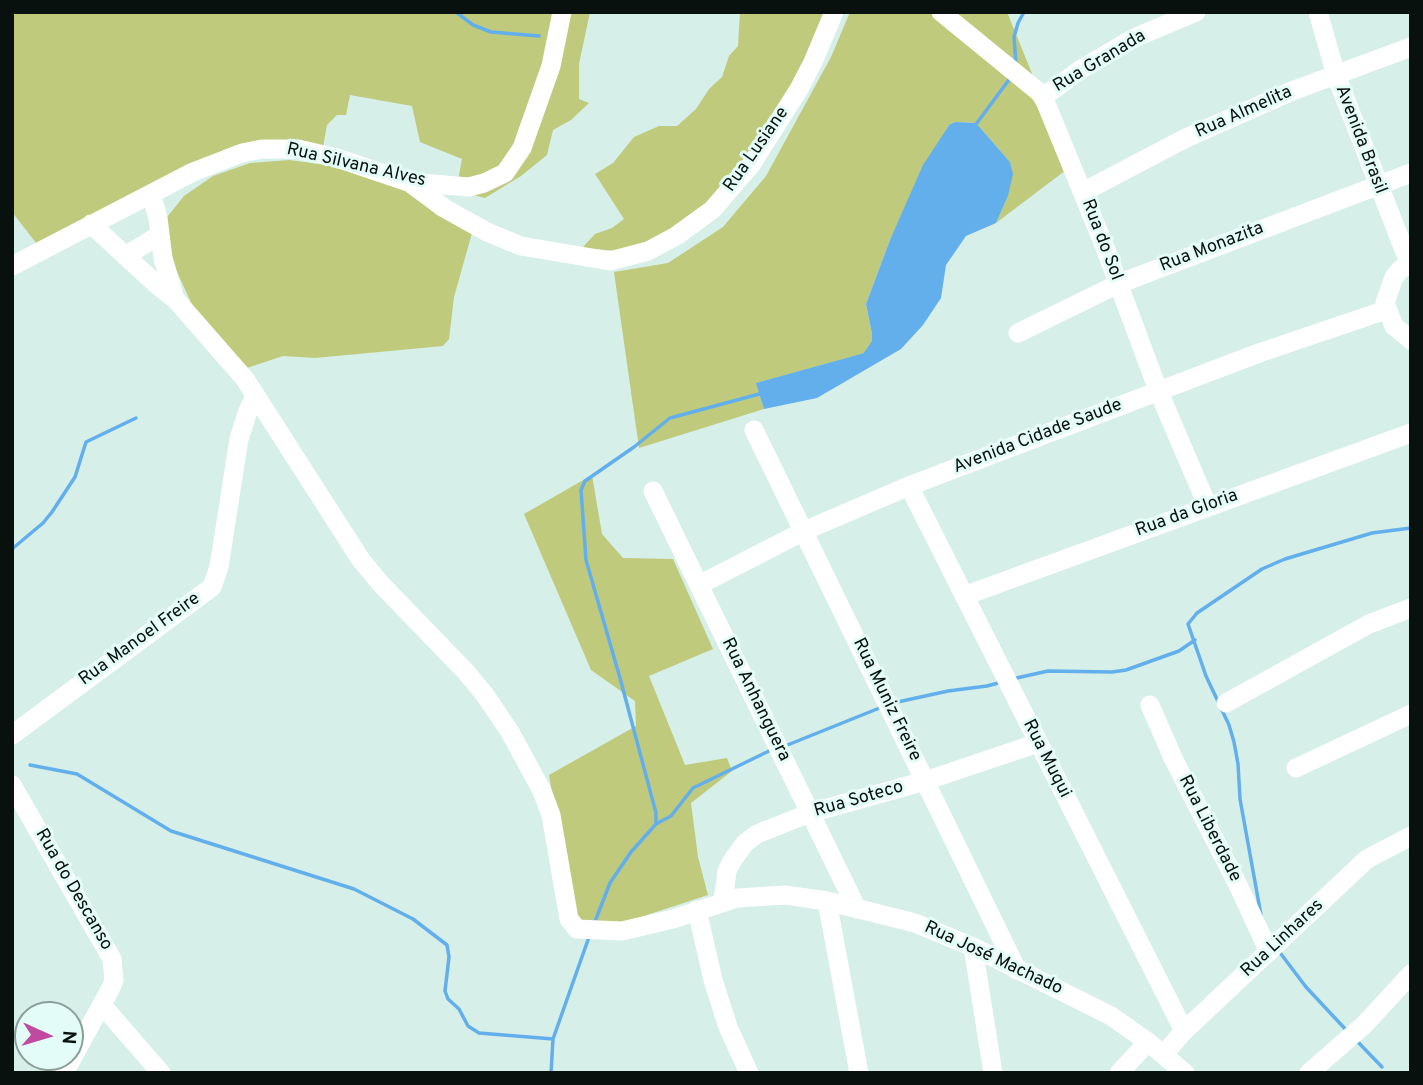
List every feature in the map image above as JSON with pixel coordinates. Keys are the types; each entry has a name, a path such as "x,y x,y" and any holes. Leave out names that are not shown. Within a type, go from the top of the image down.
{"street":[{"name":"Rua Silvana Alves","path":"12,266 214,162 262,149 299,149 337,158 408,182 469,187 484,183 505,173 522,148 551,66 562,12"},
{"name":"Rua Lusiane","path":"408,182 444,208 487,232 522,246 610,261 648,251 677,236 712,210 751,165 799,89 834,12"},
{"name":"Rua do Sol","path":"941,12 1043,97 1083,192 1158,390 1208,507"},
{"name":"Rua Granada","path":"1043,97 1134,38 1196,12"},
{"name":"Avenida Brasil","path":"1318,12 1336,75 1410,265 1401,269 1394,277 1386,299 1386,310"},
{"name":"Rua Almelita","path":"1083,192 1186,138 1336,75 1411,47"},
{"name":"Rua Monazita","path":"1018,332 1118,284 1411,173"},
{"path":"151,194 175,299"},
{"path":"91,224 175,299 244,379 255,396"},
{"path":"125,256 160,236"},
{"path":"1386,310 1394,326 1411,340"},
{"name":"Avenida Cidade Saude","path":"699,585 804,531 909,486 1259,352 1386,310"},
{"name":"Rua Manoel Freire","path":"12,735 212,587 219,567 239,439 255,396"},
{"name":"Rua José Machado","path":"255,396 361,560 466,672 510,732 542,791 551,815 569,919 577,929 622,931 663,922 737,898 785,895 827,901 915,923 973,947 1091,1004 1156,1048 1185,1073"},
{"name":"Rua Muniz Freire","path":"754,430 1017,970"},
{"name":"Rua da Gloria","path":"964,596 1411,433"},
{"name":"Rua Muqui","path":"909,486 1184,1031"},
{"name":"Rua Anhanguera","path":"653,491 857,909"},
{"path":"1226,703 1369,624 1411,608"},
{"name":"Rua Liberdade","path":"1150,705 1173,758 1269,952"},
{"path":"1296,768 1411,714"},
{"name":"Rua Soteco","path":"723,902 727,871 737,852 757,834 810,813 925,781 1038,743"},
{"name":"Rua do Descanso","path":"12,785 112,958 114,980 64,1073"},
{"name":"Rua Linhares","path":"1119,1073 1184,1031 1367,859 1411,836"},
{"path":"827,901 859,1073"},
{"path":"698,910 713,980 749,1073"},
{"path":"973,947 993,1073"},
{"path":"1309,1073 1365,1024 1411,974"},
{"path":"102,1005 161,1073"}],"green space":[{"path":"12,12 590,12 579,64 579,99 589,103 571,120 553,130 547,155 521,176 485,198 456,191 462,159 420,142 412,106 350,95 346,115 337,115 327,125 323,147 282,143 40,248 12,212"},
{"path":"740,12 826,12 812,50 744,165 698,215 637,247 618,251 582,248 595,234 612,228 624,219 595,174 613,163 634,137 659,126 677,126 696,109 709,89 722,77 729,56 738,46"},
{"path":"850,12 1007,12 1070,167 996,223 1008,196 1010,162 976,123 950,124 890,240 866,304 872,334 872,347 869,352 757,383 764,409 639,448 614,272 668,263 723,227 766,176 831,57"},
{"path":"289,160 343,167 392,182 472,233 454,297 449,339 443,346 315,358 283,356 241,370 193,307 178,274 161,247 163,222 184,196 213,176 250,163"},
{"path":"592,475 602,534 623,558 673,559 713,649 649,676 685,765 727,758 732,771 691,803 698,857 708,895 641,917 635,925 574,923 549,775 636,726 635,701 591,670 524,514"}],"water":[{"path":"976,123 1010,162 1013,174 1008,196 996,223 966,236 946,265 941,298 923,325 901,349 817,398 764,409 756,383 868,352 872,347 866,304 923,165 950,124"}],"waterway":[{"path":"456,12 473,25 491,32 539,36"},
{"path":"1016,64 1014,37 1024,12"},
{"path":"974,127 1011,77"},
{"path":"863,357 875,340"},
{"path":"656,824 656,813 586,560 581,490 585,481 670,418 763,393"},
{"path":"12,549 52,512 75,477 86,442 136,418"},
{"path":"1261,915 1240,799 1234,742 1206,676 1188,624 1197,613 1262,569 1285,559 1372,533 1411,528"},
{"path":"1012,679 1048,671 1126,670 1179,651 1195,640"},
{"path":"893,703 1002,682"},
{"path":"785,746 882,707"},
{"path":"594,924 610,883 631,852 656,824 671,816 693,788 771,750"},
{"path":"30,765 77,774 171,831 354,889 413,919 447,945 449,957 445,991 468,1026 479,1033 553,1039"},
{"path":"551,1073 553,1039 589,937"},
{"path":"1278,950 1306,987 1348,1032"},
{"path":"1356,1040 1382,1067"}]}
